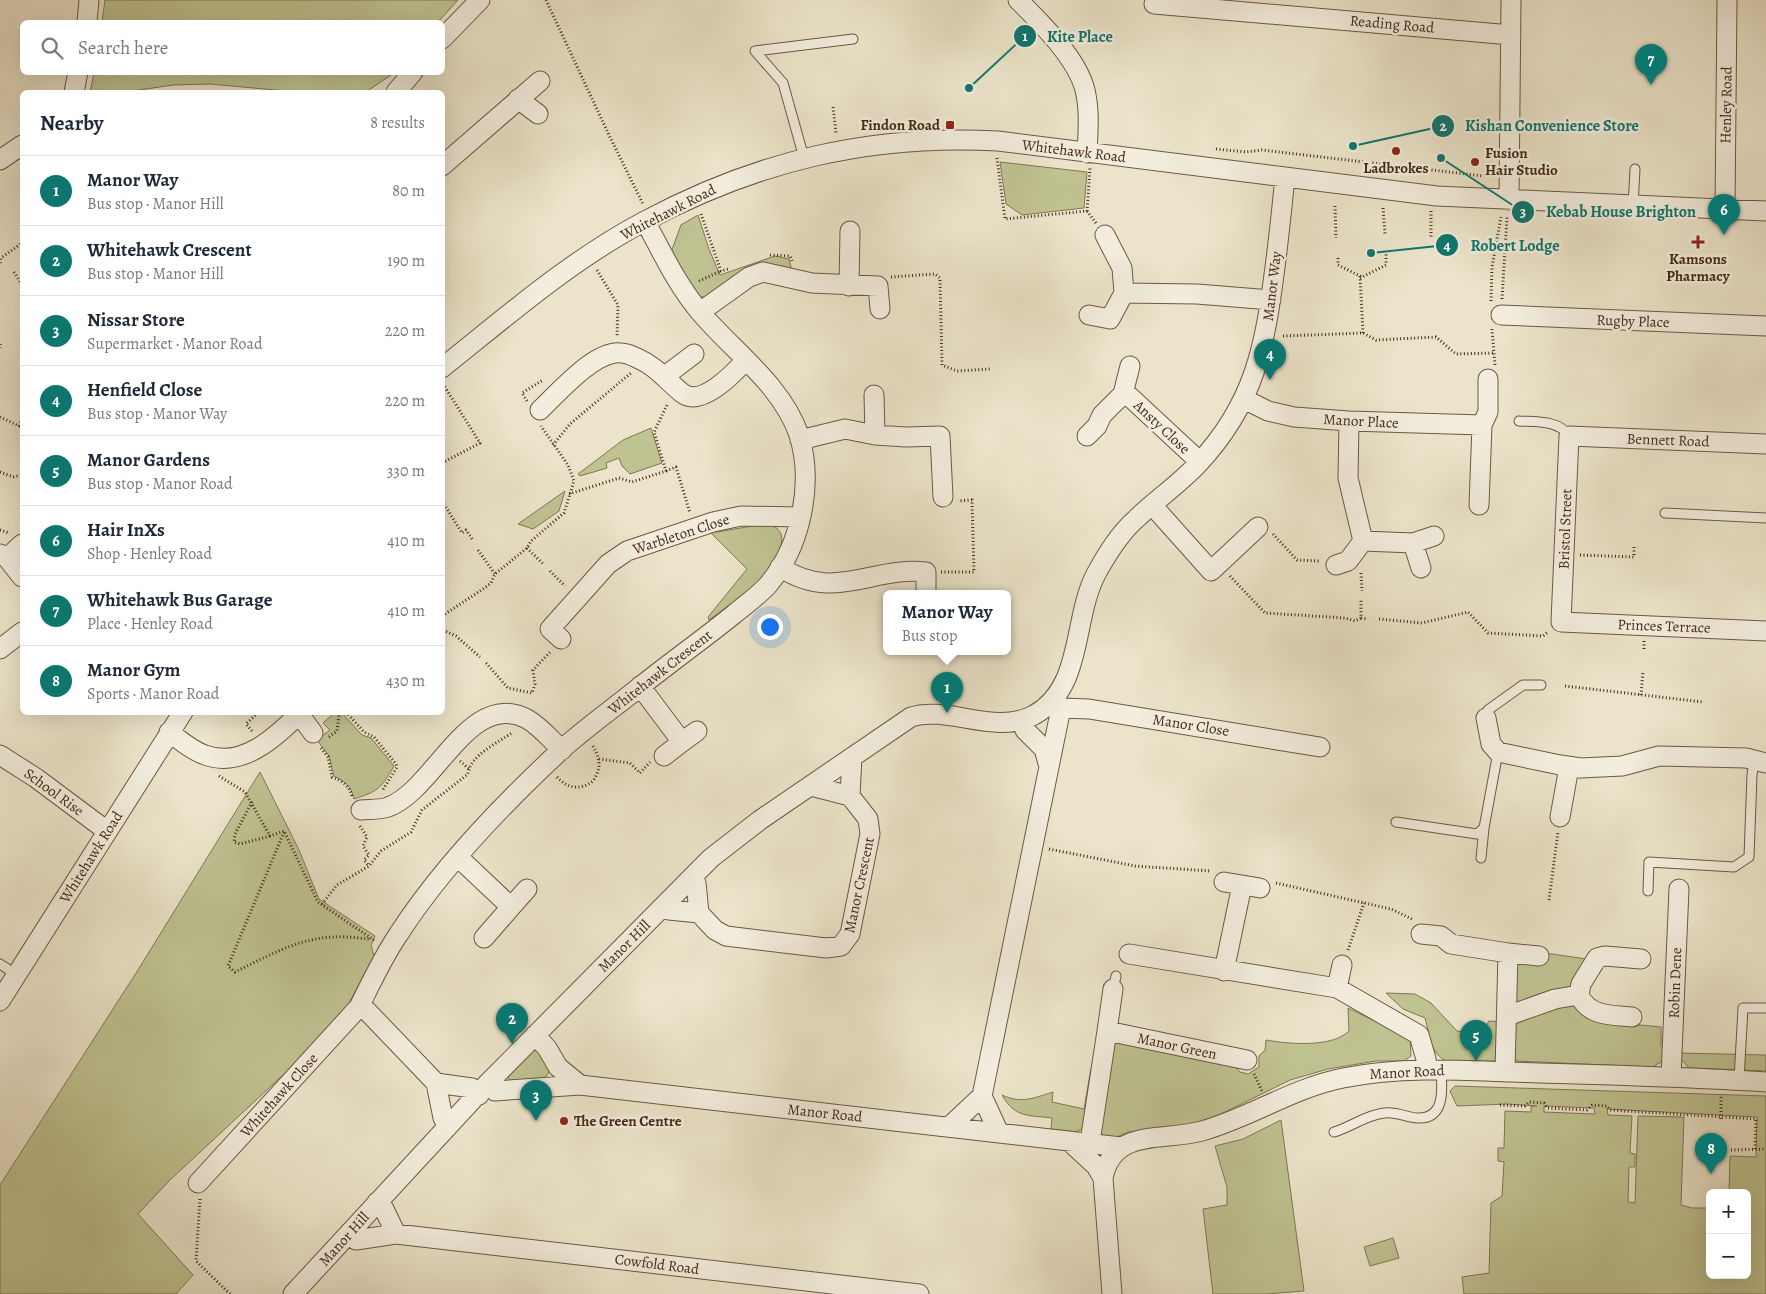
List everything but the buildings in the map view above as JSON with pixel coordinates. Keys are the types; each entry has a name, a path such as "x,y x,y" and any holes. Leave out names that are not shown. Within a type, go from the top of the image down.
{"street":[{"path":"86,20 89,0"},
{"path":"445,36 480,0"},
{"path":"1018,0 1051,34 1081,80 1088,113 1089,160"},
{"path":"1508,209 1511,0"},
{"name":"Henley Road","path":"1725,210 1727,0"},
{"name":"Reading Road","path":"1154,4 1511,35"},
{"path":"74,90 77,75"},
{"path":"398,90 411,75"},
{"path":"445,163 540,80"},
{"path":"518,100 538,114"},
{"name":"Whitehawk Road","path":"445,366 538,292 588,256 648,219 685,200 728,182 804,158 881,143 940,139 998,141 1089,160 1285,177 1437,196 1508,209 1633,206 1766,211"},
{"path":"0,160 20,146"},
{"name":"Manor Way","path":"982,1096 1049,768 1057,704 1067,678 1088,592 1095,576 1123,533 1200,462 1224,433 1244,399 1261,355 1271,300 1285,177"},
{"name":"Whitehawk Crescent","path":"359,1007 397,936 458,857 505,805 562,750 640,686 752,600 767,586 791,546 800,517 805,479 800,440 783,403 764,379 700,312 681,288 648,219"},
{"path":"849,286 850,231"},
{"path":"1089,315 1110,319 1124,293 1122,268 1105,235"},
{"path":"700,312 750,277 763,272 812,284 878,286 880,309"},
{"path":"1124,293 1198,294 1271,300"},
{"name":"Rugby Place","path":"1495,316 1766,326"},
{"path":"539,415 590,364 616,353 631,355 646,362 687,396 700,396 719,385 745,361"},
{"path":"670,381 694,354"},
{"name":"Ansty Close","path":"1087,436 1097,426 1102,415 1123,394 1130,366"},
{"path":"1479,505 1482,425 1488,412 1492,375"},
{"name":"Ansty Close","path":"1123,394 1129,396 1200,462"},
{"path":"874,395 874,435"},
{"name":"Manor Place","path":"1244,399 1268,411 1294,417 1349,421 1482,425"},
{"path":"1349,421 1348,478 1363,541"},
{"path":"800,440 845,429 874,435 906,437 940,436 944,497"},
{"name":"Bennett Road","path":"1569,436 1766,444"},
{"name":"Bristol Street","path":"1562,622 1569,436"},
{"path":"1152,506 1211,571 1258,527"},
{"name":"Warbleton Close","path":"561,639 550,629 608,564 627,551 694,528 740,516 800,517"},
{"path":"1363,541 1413,543 1434,536"},
{"path":"1336,565 1348,561 1363,541"},
{"path":"1413,543 1421,568"},
{"path":"20,545 3,556 20,575"},
{"path":"780,567 810,581 832,584 862,580 900,570 926,572 926,590"},
{"name":"Princes Terrace","path":"1562,622 1766,631"},
{"path":"0,649 20,634"},
{"path":"640,686 682,742"},
{"name":"Manor Hill","path":"294,1294 377,1202 535,1035 691,878 735,838 900,723 918,715 1005,723 1021,720 1057,704"},
{"name":"Manor Close","path":"1057,704 1320,747"},
{"path":"361,810 388,807 419,786 466,733 483,720 508,714 529,720 562,750"},
{"name":"Whitehawk Road","path":"0,1001 180,715"},
{"path":"169,732 203,755 218,759 234,759 257,749 298,715"},
{"path":"301,715 316,739"},
{"path":"1486,718 1489,748 1569,767 1622,766 1659,756 1746,758 1760,761"},
{"path":"1021,720 1025,730 1044,749 1049,768"},
{"path":"664,756 697,730"},
{"name":"School Rise","path":"0,754 36,778 107,831"},
{"path":"811,786 850,796 852,758"},
{"path":"1560,816 1569,767"},
{"name":"Manor Crescent","path":"699,913 715,930 726,936 826,948 841,946 850,934 870,834 868,819 850,796"},
{"path":"458,857 511,907"},
{"path":"664,906 669,910 699,913 696,883 691,878"},
{"path":"1224,971 1243,882"},
{"path":"484,938 527,889"},
{"name":"Robin Dene","path":"1671,1077 1679,889"},
{"path":"1421,934 1441,936 1451,944 1539,956"},
{"path":"1505,1072 1508,953"},
{"path":"1129,954 1337,988 1419,1035 1426,1059 1434,1070"},
{"path":"1632,1017 1607,1015 1591,1010 1579,995 1581,984 1596,958 1605,956 1641,958"},
{"path":"1337,988 1342,965"},
{"path":"1090,1142 1114,983"},
{"path":"1507,1016 1555,999 1579,995"},
{"path":"359,1007 367,1011 436,1083 443,1118 449,1125"},
{"name":"Whitehawk Close","path":"198,1183 359,1007"},
{"name":"Manor Green","path":"1107,1031 1247,1060"},
{"path":"535,1035 547,1048 558,1067 580,1085"},
{"name":"Manor Road","path":"483,1089 495,1091 580,1085 1121,1147 1137,1140 1201,1131 1268,1103 1314,1086 1343,1078 1434,1070 1671,1077 1766,1082"},
{"path":"436,1083 483,1089"},
{"path":"950,1127 982,1096 999,1133"},
{"path":"1069,1141 1096,1166 1103,1178"},
{"path":"1112,1294 1103,1178 1108,1161 1121,1147"},
{"path":"377,1202 384,1210 396,1234"},
{"name":"Cowfold Road","path":"349,1233 356,1240 396,1234 919,1294"}],"lane":[{"path":"804,158 783,83 755,51 853,39"},
{"path":"1633,206 1635,168"},
{"path":"1519,421 1544,422 1555,425 1566,431 1569,436"},
{"path":"1665,513 1766,518"},
{"path":"1486,718 1488,710 1523,685 1541,685"},
{"path":"1481,858 1489,748"},
{"path":"1648,891 1649,862 1734,867 1749,856 1752,775 1760,761"},
{"path":"1396,822 1477,834 1484,828"},
{"path":"0,964 17,975"},
{"path":"1739,1080 1743,1008 1766,1008"},
{"path":"1334,1132 1384,1113 1403,1113 1419,1118 1430,1114 1438,1108 1442,1096 1434,1070"}],"path":[{"path":"546,0 648,219"},
{"path":"833,107 836,133"},
{"path":"826,136 845,132"},
{"path":"998,141 997,157 1006,219 1087,211 1089,160"},
{"path":"1213,149 1246,152 1262,150 1483,176 1500,169 1510,170"},
{"path":"1335,206 1336,238"},
{"path":"1384,208 1385,234"},
{"path":"1495,316 1508,209"},
{"path":"1431,210 1432,237"},
{"path":"701,211 700,216 721,271"},
{"path":"1492,375 1495,353 1495,316 1492,267 1500,217"},
{"path":"0,263 1,258 20,244"},
{"path":"765,256 774,253 790,256 797,280"},
{"path":"1360,278 1386,265 1386,254"},
{"path":"588,256 618,305 616,353"},
{"path":"1338,258 1338,265 1360,278"},
{"path":"681,288 730,268"},
{"path":"14,272 20,282"},
{"path":"878,286 879,278 935,274 940,278 942,366 957,371 990,369"},
{"path":"1360,278 1363,333"},
{"path":"1283,336 1363,333 1376,340 1436,338 1456,354 1495,353"},
{"path":"553,445 570,424 646,362"},
{"path":"666,471 654,432 670,381"},
{"path":"445,388 480,443 445,461"},
{"path":"445,614 491,583 495,574 564,514 568,494 574,481 568,465 553,445 539,415"},
{"path":"0,417 20,427"},
{"path":"568,494 619,478 632,482 676,467 694,528"},
{"path":"0,472 13,477 20,475"},
{"path":"926,572 974,572 972,500 943,501 944,497"},
{"path":"445,506 462,533 466,530 472,540"},
{"path":"1258,527 1263,523 1297,560 1315,562 1330,557 1334,566 1336,565"},
{"path":"1577,555 1634,557 1634,545"},
{"path":"527,548 543,564"},
{"path":"478,550 495,574"},
{"path":"1219,564 1265,613 1344,618 1355,621 1361,618 1367,619"},
{"path":"1361,600 1361,618"},
{"path":"1379,619 1422,623 1468,612 1488,633 1543,636 1562,622"},
{"path":"445,630 456,636 480,657"},
{"path":"486,663 508,688 532,692 535,684 533,670 561,639"},
{"path":"1642,695 1643,670"},
{"path":"1565,686 1703,702"},
{"path":"256,715 246,724 257,736"},
{"path":"316,739 337,731 339,715"},
{"path":"349,715 364,732 374,737 396,764 397,767 382,789 380,797 388,807"},
{"path":"322,904 337,885 369,866 381,852 410,832 422,810 468,774 474,761 529,720"},
{"path":"555,774 565,785 582,787 590,783 597,774 599,759 589,742"},
{"path":"599,759 630,764 640,773 658,755 664,756"},
{"path":"216,775 245,792 270,836"},
{"path":"252,802 235,834 234,842 240,844 284,831"},
{"path":"1549,900 1560,816"},
{"path":"284,831 318,902 363,933"},
{"path":"284,831 228,966 235,972 291,946 311,940 333,937 371,939"},
{"path":"1033,847 1391,909 1407,915 1416,923 1421,934"},
{"path":"1342,965 1364,903"},
{"path":"1247,1060 1268,1103"},
{"path":"1500,1105 1525,1106 1529,1102 1544,1103 1547,1108 1587,1110 1592,1105 1600,1105 1607,1106 1610,1110 1756,1119 1755,1150"},
{"path":"1721,1102 1721,1118"},
{"path":"1731,1150 1766,1149"},
{"path":"198,1183 200,1206 196,1261 230,1294"}],"green space":[{"path":"105,0 458,0 440,20 102,20"},
{"path":"93,75 391,75 369,90 275,90 210,84 173,85 139,90 90,90"},
{"path":"1000,162 1087,172 1084,208 1022,215 1006,204"},
{"path":"698,215 720,275 775,256 789,259 792,271 705,297 698,297 670,255 681,225"},
{"path":"651,428 662,463 630,474 622,466 619,458 606,463 607,468 580,476 578,474 623,440"},
{"path":"565,491 559,511 533,529 518,524"},
{"path":"764,524 775,527 781,534 782,542 779,552 767,571 753,586 709,620 708,617 747,569 711,533"},
{"path":"332,715 344,715 362,735 371,738 394,766 378,788 369,794 354,799 347,785 334,776 329,756 317,740 330,730 323,723"},
{"path":"260,772 299,850 319,899 375,936 371,945 374,956 338,1024 170,1180 138,1214 193,1275 176,1294 0,1294 0,1185 138,970"},
{"path":"1545,953 1587,959 1574,984 1568,990 1512,1004 1517,963"},
{"path":"1386,993 1415,994 1431,1003 1457,1031 1480,1034 1489,1021 1503,1022 1496,1061 1446,1061 1433,1048 1425,1018 1403,1009"},
{"path":"1571,1005 1609,1022 1661,1027 1661,1046 1667,1046 1664,1060 1653,1067 1515,1061 1513,1024 1539,1009"},
{"path":"1348,1008 1410,1038 1411,1056 1404,1061 1376,1061 1328,1069 1290,1080 1217,1116 1186,1126 1128,1132 1110,1140 1100,1133 1111,1040 1234,1065 1240,1072 1248,1074 1259,1067 1259,1056 1265,1050 1266,1040 1286,1043 1321,1042 1332,1040 1349,1031"},
{"path":"533,1050 536,1050 549,1065 549,1072 544,1079 510,1082 508,1076"},
{"path":"1678,1053 1766,1055 1766,1071 1689,1068"},
{"path":"1091,1068 1096,1069 1084,1128 1076,1132 1051,1129 1052,1118 1017,1112 1002,1095 1021,1100 1053,1092 1052,1102 1084,1109"},
{"path":"1455,1086 1766,1096 1766,1294 1464,1294 1462,1277 1489,1273 1491,1203 1502,1196 1504,1162 1498,1161 1498,1148 1504,1148 1505,1111 1531,1112 1531,1106 1537,1106 1507,1104 1457,1106 1450,1091","holes":["1544,1106 1594,1108 1595,1114 1544,1112"]},
{"path":"1281,1120 1304,1291 1266,1294 1213,1294 1203,1209 1227,1205 1227,1187 1215,1146 1243,1139"},
{"path":"1393,1238 1399,1258 1370,1266 1364,1247"}],"place":[{"name":"Whitehawk Bus Garage","path":"1651,85"},
{"name":"Kite Place","path":"969,88"},
{"name":"Findon Road","path":"950,125"},
{"name":"Kishan Convenience Store","path":"1353,146"},
{"name":"Ladbrokes","path":"1396,151"},
{"name":"Kebab House Brighton","path":"1441,158"},
{"name":"Fusion Hair Studio","path":"1475,162"},
{"name":"Hair InXs","path":"1724,235"},
{"name":"Kamsons Pharmacy","path":"1698,242"},
{"name":"Robert Lodge","path":"1371,253"},
{"name":"Henfield Close","path":"1270,380"},
{"name":"Manor Way","path":"947,713"},
{"name":"Whitehawk Crescent","path":"512,1044"},
{"name":"Manor Gardens","path":"1476,1061"},
{"name":"Nissar Store","path":"536,1121"},
{"name":"The Green Centre","path":"564,1121"},
{"name":"Manor Gym","path":"1711,1174"}]}
